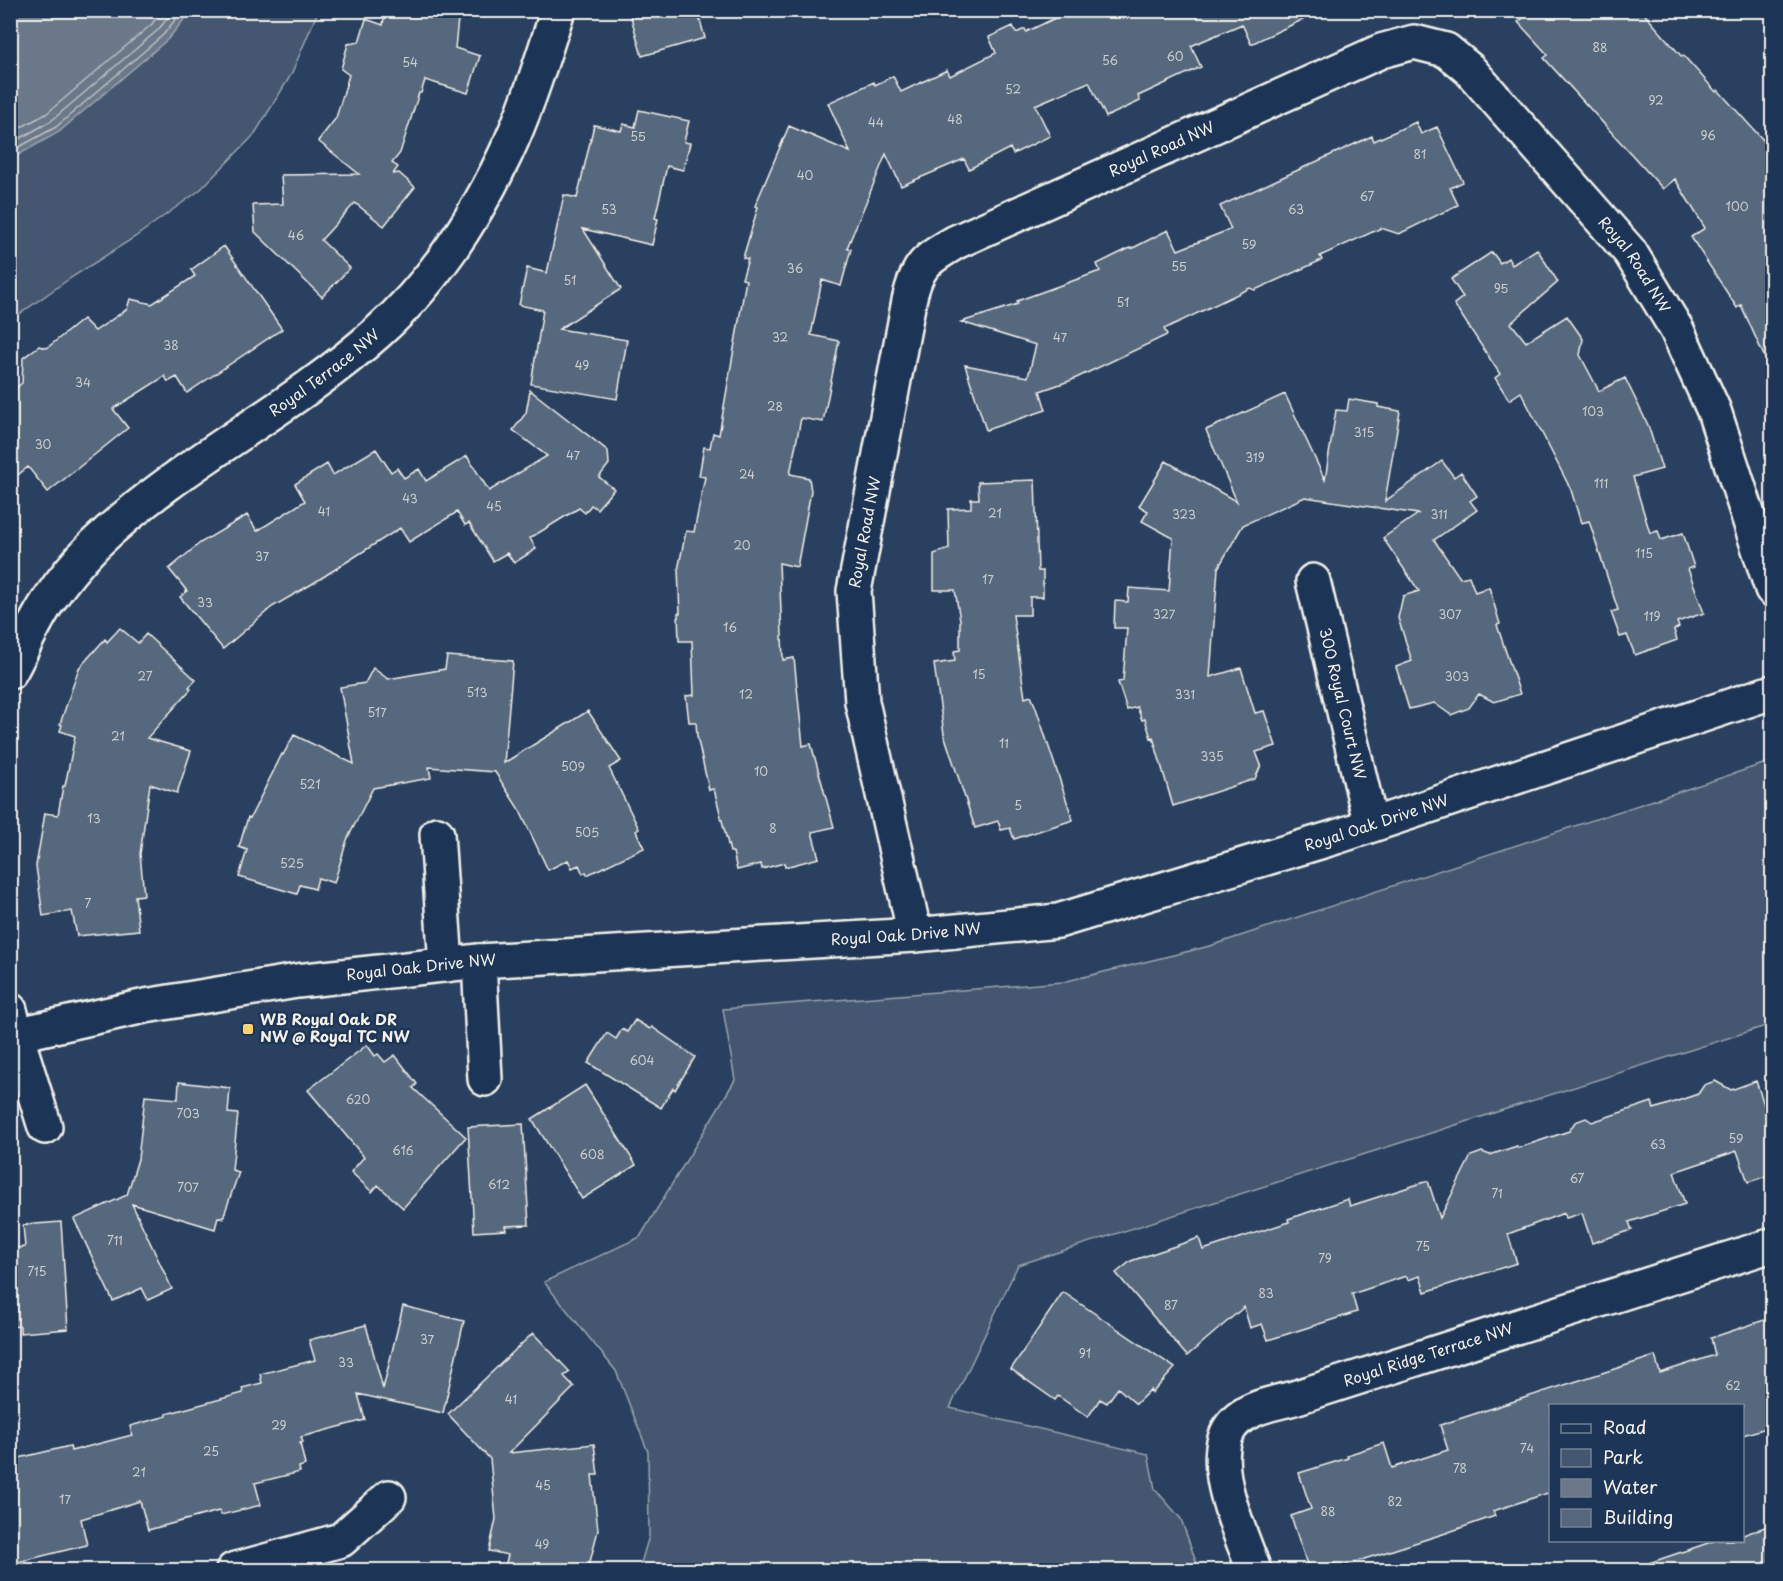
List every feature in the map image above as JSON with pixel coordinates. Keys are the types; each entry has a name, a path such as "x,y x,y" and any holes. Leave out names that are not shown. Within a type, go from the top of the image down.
{"street":[{"name":"Royal Terrace NW","path":"10,672 48,601 94,545 156,492 307,389 379,331 427,280 471,218 505,155 532,88 558,10"},
{"name":"Royal Road NW","path":"915,935 862,702 854,591 909,302 921,266 934,254 956,242 1381,51 1414,42 1446,50 1469,69 1630,252 1677,330 1714,411 1773,589"},
{"name":"300 Royal Court NW","path":"1313,581 1371,825"},
{"name":"Royal Oak Drive NW","path":"12,1027 285,983 479,961 915,935 1058,921 1371,825 1773,692"},
{"path":"437,834 446,965"},
{"path":"479,961 485,1079"},
{"path":"12,1027 45,1126"},
{"name":"Royal Ridge Terrace NW","path":"1254,1570 1226,1487 1222,1459 1224,1438 1237,1420 1259,1407 1294,1398 1773,1245"},
{"path":"233,1570 341,1540 389,1497"}],"green space":[{"path":"11,11 318,11 291,75 254,135 200,190 135,237 69,279 11,320"},
{"path":"1772,761 1772,1024 1018,1265 950,1408 1148,1454 1155,1489 1181,1519 1199,1570 639,1570 649,1536 648,1452 616,1371 544,1282 640,1237 735,1080 723,1009 1063,982 1210,946"}],"water":[{"path":"11,10 191,11 168,39 59,132 11,159"}],"building":[{"path":"385,10 459,10 455,48 480,56 468,93 425,80 400,153 392,163 398,167 393,174 399,173 415,187 384,226 355,203 321,240 350,268 322,297 255,232 253,205 283,204 281,175 359,174 318,141 336,118 349,75 341,69 348,44 359,42 366,19 383,25"},
{"path":"629,10 697,10 705,38 642,56"},
{"path":"1072,10 1323,10 1251,44 1242,24 1191,46 1201,67 1138,96 1140,101 1106,117 1089,82 1035,105 1050,136 1013,154 1010,148 969,169 964,159 901,186 886,154 847,248 851,249 841,286 822,280 811,335 839,341 823,422 801,418 790,474 809,478 811,491 797,567 779,563 783,660 794,658 803,746 811,744 834,827 812,832 819,858 785,867 784,863 762,869 761,864 737,870 733,852 730,852 714,789 709,790 696,722 689,722 686,696 694,695 692,641 679,641 678,570 686,531 694,532 705,477 699,476 704,447 710,448 713,433 719,435 746,280 742,279 748,259 743,258 758,207 755,206 789,126 850,152 828,103 893,76 901,92 947,70 950,76 996,53 989,37 1013,26 1016,33 1025,29 1026,32"},
{"path":"1534,10 1641,10 1682,57 1683,55 1716,92 1718,90 1773,151 1773,376 1741,305 1737,308 1691,237 1705,228 1675,179 1663,189 1544,58 1548,55 1518,22"},
{"path":"639,110 689,121 684,142 690,143 683,170 667,166 655,218 658,219 652,245 583,229 621,289 559,329 627,340 617,399 531,384 543,310 519,305 527,268 547,273 564,195 577,198 594,125 621,131 623,124 635,127"},
{"path":"1416,122 1421,134 1437,127 1463,182 1450,188 1458,205 1399,234 1381,228 1320,256 1322,260 1255,290 1250,288 1164,329 1167,335 1072,380 1040,391 1046,410 986,430 965,365 1028,377 1036,345 961,322 1018,304 1017,301 1100,271 1097,264 1168,230 1178,250 1231,229 1220,206 1372,136 1374,141"},
{"path":"224,246 282,329 187,393 177,377 168,382 165,376 113,409 128,428 48,492 28,467 10,481 10,393 22,383 23,358 39,346 47,348 83,319 95,331 127,309 130,299 152,304 195,276 191,270"},
{"path":"1537,249 1558,282 1511,323 1526,342 1567,316 1583,339 1580,355 1599,391 1625,378 1648,425 1662,469 1633,477 1650,533 1658,531 1661,540 1683,533 1694,567 1688,569 1704,613 1677,622 1679,627 1674,630 1677,640 1635,655 1627,635 1620,637 1611,612 1618,610 1589,521 1581,523 1571,490 1521,392 1509,400 1495,378 1500,374 1454,304 1463,297 1451,279 1492,252 1500,263 1508,258 1512,265"},
{"path":"530,390 608,451 609,464 599,477 614,489 597,509 591,505 585,513 579,508 530,538 536,549 514,563 507,553 493,561 469,523 465,525 457,512 409,542 400,528 272,607 223,649 180,597 187,591 169,569 200,543 247,515 257,531 305,501 295,484 327,464 333,475 376,449 391,472 397,468 404,478 419,469 426,481 467,456 489,491 547,456 513,430 526,413"},
{"path":"1285,394 1325,480 1336,410 1347,411 1349,399 1400,411 1385,501 1442,461 1454,477 1461,472 1477,496 1470,501 1477,510 1434,540 1460,578 1469,576 1475,592 1489,587 1500,624 1497,625 1520,694 1494,702 1479,694 1469,708 1451,715 1434,703 1409,709 1396,667 1412,661 1398,618 1403,596 1419,591 1383,538 1418,514 1305,497 1243,525 1218,568 1210,677 1241,668 1255,713 1264,711 1276,746 1256,752 1261,765 1255,779 1173,806 1153,737 1151,738 1145,719 1142,720 1137,707 1127,710 1118,682 1123,681 1127,628 1114,628 1115,601 1128,602 1129,588 1169,591 1173,538 1142,521 1148,511 1139,506 1166,461 1237,502 1206,430"},
{"path":"1035,480 1038,571 1043,571 1043,597 1030,597 1030,615 1013,615 1025,698 1031,696 1036,708 1073,820 1014,839 1010,828 1001,830 998,821 975,828 944,734 934,664 955,661 954,651 960,650 960,620 955,590 934,590 934,554 949,549 948,509 971,508 971,499 979,499 978,482"},
{"path":"120,628 138,643 146,634 196,680 189,687 191,689 147,738 191,751 177,793 150,784 140,854 144,895 135,896 139,930 77,936 72,911 43,916 36,866 45,813 58,815 63,786 65,786 75,736 60,731 62,725 60,724 79,668 105,639 107,642"},
{"path":"447,656 513,661 504,763 588,711 621,761 609,768 639,829 636,831 644,848 587,875 586,872 583,874 579,865 572,868 568,860 548,870 520,811 495,772 429,767 431,778 373,788 347,840 334,883 318,878 315,889 300,885 297,894 239,877 247,850 239,847 248,817 250,818 294,735 354,764 340,687 365,683 373,668 388,679 445,669"},
{"path":"635,1020 650,1029 652,1027 695,1057 661,1108 588,1063 607,1033 616,1039 622,1029 627,1032"},
{"path":"367,1045 375,1056 378,1054 385,1062 395,1055 417,1084 413,1088 466,1137 403,1208 378,1185 372,1192 351,1172 364,1157 308,1090"},
{"path":"1715,1081 1731,1090 1756,1081 1773,1131 1773,1174 1748,1182 1737,1151 1674,1172 1685,1204 1629,1222 1632,1230 1592,1243 1582,1213 1566,1218 1564,1213 1508,1234 1517,1263 1425,1292 1420,1276 1408,1280 1406,1276 1352,1294 1357,1312 1268,1340 1262,1324 1250,1328 1244,1307 1187,1356 1116,1273 1131,1261 1199,1238 1203,1250 1289,1222 1288,1219 1348,1199 1350,1206 1428,1181 1440,1218 1471,1156 1482,1152 1490,1155 1517,1146 1518,1148 1569,1131 1575,1122 1586,1118 1592,1122 1652,1102 1654,1109 1698,1094 1704,1085"},
{"path":"179,1082 230,1088 228,1113 238,1114 232,1170 239,1172 223,1218 218,1217 215,1229 132,1204 172,1289 148,1300 142,1288 113,1301 74,1219 127,1195 138,1159 145,1096 178,1099"},
{"path":"585,1085 636,1165 582,1199 532,1119"},
{"path":"523,1124 529,1225 505,1226 506,1230 474,1232 468,1127"},
{"path":"61,1222 68,1329 20,1333 20,1326 10,1327 10,1258 15,1258 15,1248 25,1247 23,1225"},
{"path":"1063,1292 1175,1368 1152,1393 1150,1390 1136,1404 1118,1388 1107,1403 1100,1399 1088,1417 1058,1396 1055,1400 1011,1369"},
{"path":"403,1306 464,1321 443,1413 358,1394 365,1420 301,1437 303,1442 300,1443 305,1465 299,1467 300,1472 255,1483 261,1505 221,1515 219,1511 148,1530 140,1501 81,1519 87,1545 10,1564 10,1460 70,1446 71,1451 132,1435 130,1426 243,1393 242,1388 262,1383 260,1374 315,1360 309,1340 366,1325 383,1389"},
{"path":"1773,1317 1773,1426 1744,1435 1744,1404 1549,1404 1549,1493 1493,1511 1495,1516 1446,1533 1336,1568 1334,1563 1309,1570 1291,1516 1311,1509 1299,1473 1348,1458 1347,1455 1384,1443 1392,1468 1448,1450 1440,1425 1655,1356 1660,1373 1715,1355 1711,1338"},
{"path":"533,1333 570,1372 564,1376 574,1387 509,1453 594,1444 598,1475 592,1475 598,1530 588,1570 504,1570 508,1555 489,1551 496,1519 490,1459 448,1414"},
{"path":"1773,1524 1773,1570 1644,1570 1643,1565 1711,1542 1744,1542 1744,1535"}],"place":[{"name":"WB Royal Oak DR NW @ Royal TC NW","path":"248,1029"}]}
